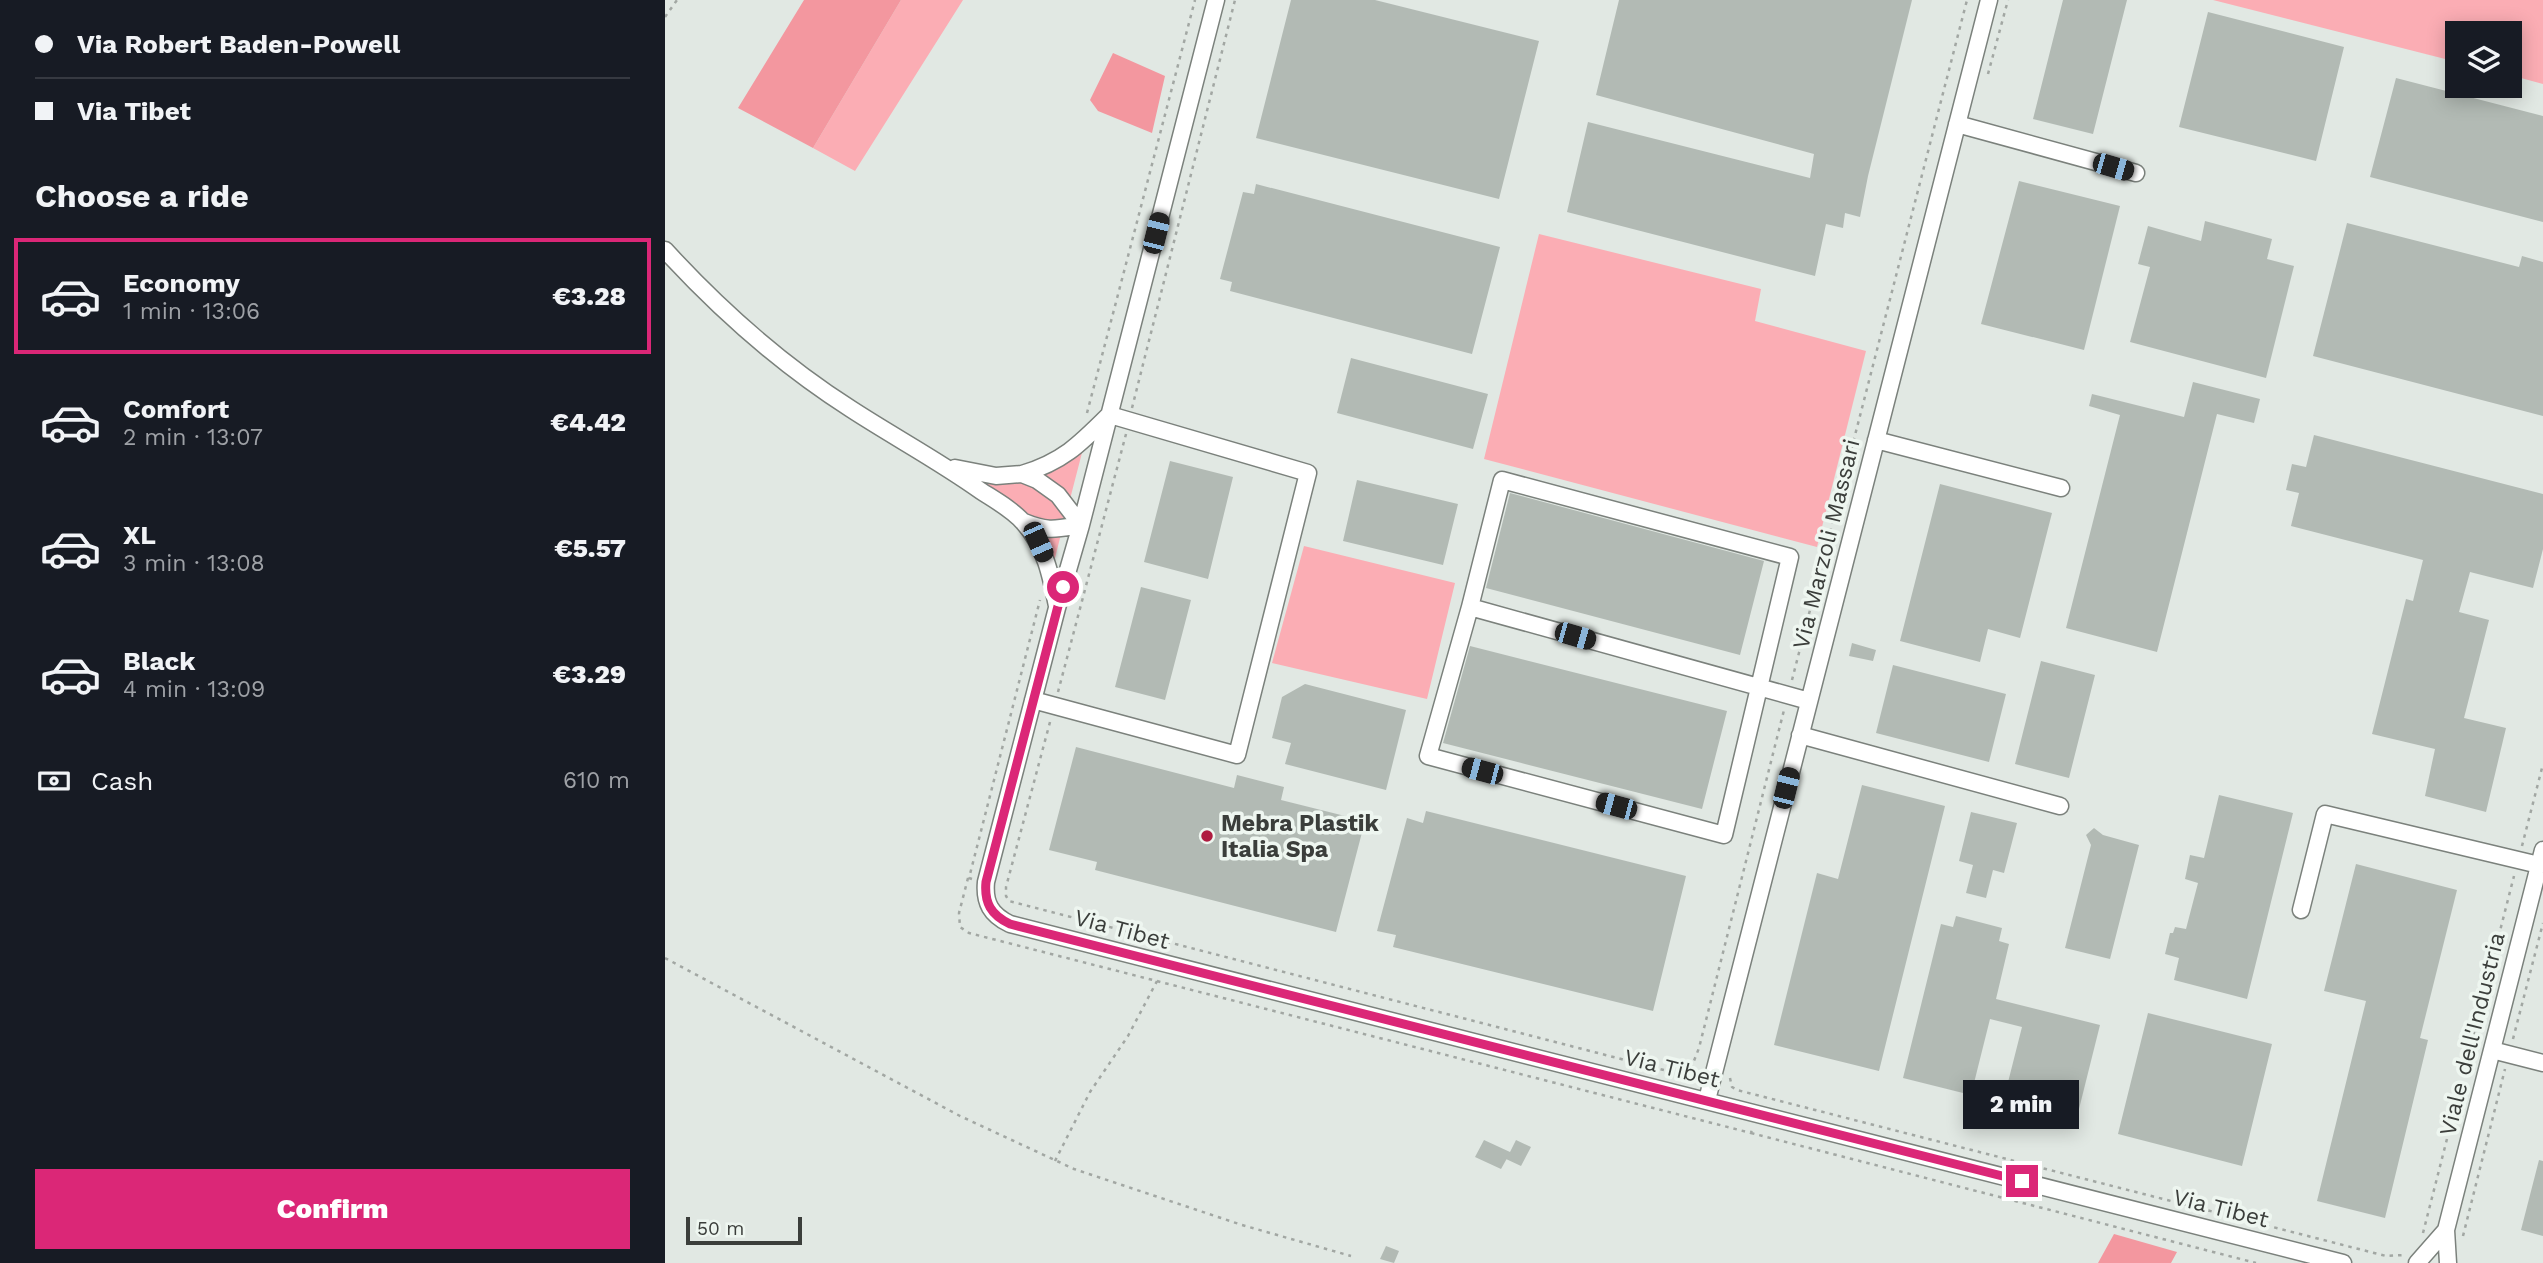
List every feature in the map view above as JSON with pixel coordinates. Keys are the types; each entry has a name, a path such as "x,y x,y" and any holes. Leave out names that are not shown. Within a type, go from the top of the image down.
{"street":[{"path":"1110,415 1308,473 1237,755 1033,700 1110,415 1216,0"},
{"name":"Via Marzoli Massari","path":"1707,1100 1989,0"},
{"path":"1957,124 2136,173"},
{"path":"665,250 728,314 798,372 852,410 946,466 1024,522 1051,531 1081,525"},
{"path":"946,466 996,476 1022,474 1053,463 1110,415"},
{"path":"1876,440 2061,488"},
{"path":"1022,474 1037,480 1058,495 1081,525"},
{"path":"1502,480 1790,557 1724,835 1428,756 1470,607 1502,480"},
{"path":"1024,522 1038,542 1047,563 1057,608"},
{"path":"1470,607 1809,701"},
{"name":"Via Tibet","path":"1033,700 986,882 986,900 993,912 1010,924 2343,1263"},
{"path":"1800,735 2060,806"},
{"path":"2301,909 2325,814 2518,860 2541,858"},
{"name":"Viale dell'Industria","path":"2448,1263 2446,1230 2541,858"},
{"path":"2492,1049 2543,1063"},
{"name":"Viale dell'Industria","path":"2414,1258 2446,1230"}],"path":[{"path":"665,17 677,0"},
{"path":"1987,77 2008,0"},
{"path":"2421,1239 2543,764"},
{"path":"968,878 958,919 958,924 964,931 2256,1263"},
{"path":"2461,1244 2543,923"},
{"path":"665,958 949,1111 1055,1161 1242,1225 1351,1256"},
{"path":"1055,1161 1090,1092 1128,1036 1165,964"},
{"path":"1730,1076 1732,1087 1760,1096 2386,1255 2414,1258"},
{"path":"1751,1133 1756,1112"}],"shaded area":[{"path":"804,0 901,0 813,148 738,108"},
{"path":"901,0 963,0 855,171 813,148"},
{"path":"2213,0 2543,0 2543,84 2522,78 2522,21 2445,21 2445,59"},
{"path":"1113,53 1165,76 1152,133 1098,111 1090,100"},
{"path":"1539,234 1761,289 1755,321 1866,351 1817,547 1484,459"},
{"path":"1084,445 1069,503 1041,474"},
{"path":"982,479 1031,484 1051,496 1064,518 1060,523 1034,522 980,481"},
{"path":"1037,533 1061,534 1053,566"},
{"path":"1304,546 1455,583 1427,699 1272,663"},
{"path":"2114,1234 2177,1252 2171,1263 2098,1263"}],"building":[{"path":"1291,0 1375,0 1539,41 1499,199 1256,138"},
{"path":"1619,0 1912,0 1860,217 1845,213 1843,228 1826,224 1815,276 1567,212 1588,122 1810,178 1814,154 1596,95"},
{"path":"2063,0 2127,0 2093,134 2033,119"},
{"path":"2208,12 2344,47 2316,161 2179,127"},
{"path":"2396,78 2445,91 2445,98 2473,98 2543,116 2543,222 2370,177"},
{"path":"2019,181 2120,206 2084,350 1981,324"},
{"path":"1256,184 1500,247 1472,354 1230,291 1232,282 1220,279 1243,192 1254,194"},
{"path":"2205,221 2272,239 2267,259 2294,266 2266,378 2130,342 2150,267 2138,264 2148,226 2201,241"},
{"path":"2347,223 2519,267 2522,256 2543,262 2543,416 2313,356"},
{"path":"1351,358 1488,394 1473,449 1337,413"},
{"path":"2193,382 2260,399 2254,423 2217,414 2157,652 2066,628 2120,415 2089,406 2092,394 2184,417"},
{"path":"2314,435 2543,494 2543,549 2533,588 2470,572 2459,612 2489,620 2464,718 2506,728 2486,812 2425,796 2435,749 2372,734 2406,599 2413,601 2423,560 2291,526 2299,493 2286,490 2292,464 2306,467"},
{"path":"1170,461 1233,477 1208,579 1144,562"},
{"path":"1357,480 1458,504 1443,565 1343,541"},
{"path":"1940,484 2052,513 2020,638 1988,629 1980,662 1900,641"},
{"path":"1510,493 1764,561 1740,655 1486,588"},
{"path":"1141,587 1191,600 1165,700 1115,687"},
{"path":"1852,643 1876,650 1873,661 1849,656"},
{"path":"1470,646 1727,711 1702,809 1443,743"},
{"path":"2041,661 2095,675 2069,778 2015,764"},
{"path":"1893,665 2006,694 1989,762 1876,733"},
{"path":"1305,684 1406,710 1386,790 1285,764 1291,743 1272,738 1282,697"},
{"name":"Mebra Plastik Italia Spa","path":"1076,747 1234,788 1237,775 1284,787 1281,800 1365,821 1336,932 1095,870 1097,862 1049,850"},
{"path":"1862,785 1945,806 1879,1071 1774,1045 1817,873 1838,879"},
{"path":"2219,795 2293,813 2247,999 2174,980 2179,958 2165,954 2170,933 2173,933 2175,927 2186,929 2198,883 2185,879 2190,855 2204,858"},
{"path":"1426,811 1686,876 1653,1011 1393,947 1396,935 1377,931 1407,818 1423,823"},
{"path":"1971,812 2017,823 2004,873 1993,870 1986,898 1966,893 1973,865 1959,861"},
{"path":"2094,828 2103,835 2139,845 2110,959 2065,948 2091,845 2086,835"},
{"path":"2356,864 2457,890 2420,1038 2428,1040 2385,1218 2317,1201 2366,1001 2324,991"},
{"path":"1956,916 2002,928 1999,941 2009,944 1996,999 2100,1025 2077,1117 2004,1098 2022,1027 1990,1019 1971,1095 1903,1078 1941,924 1953,927"},
{"path":"2148,1013 2272,1044 2242,1166 2118,1134"},
{"path":"1484,1140 1510,1152 1516,1140 1531,1147 1521,1166 1506,1159 1501,1169 1475,1157"},
{"path":"2539,1160 2543,1161 2543,1236 2521,1230"},
{"path":"1386,1246 1399,1251 1394,1263 1380,1259"}],"place":[{"name":"Mebra Plastik Italia Spa","path":"1207,836"}],"route":[{"path":"1063,587 986,882 986,900 997,917 1010,924 1165,964 2022,1181"}]}
